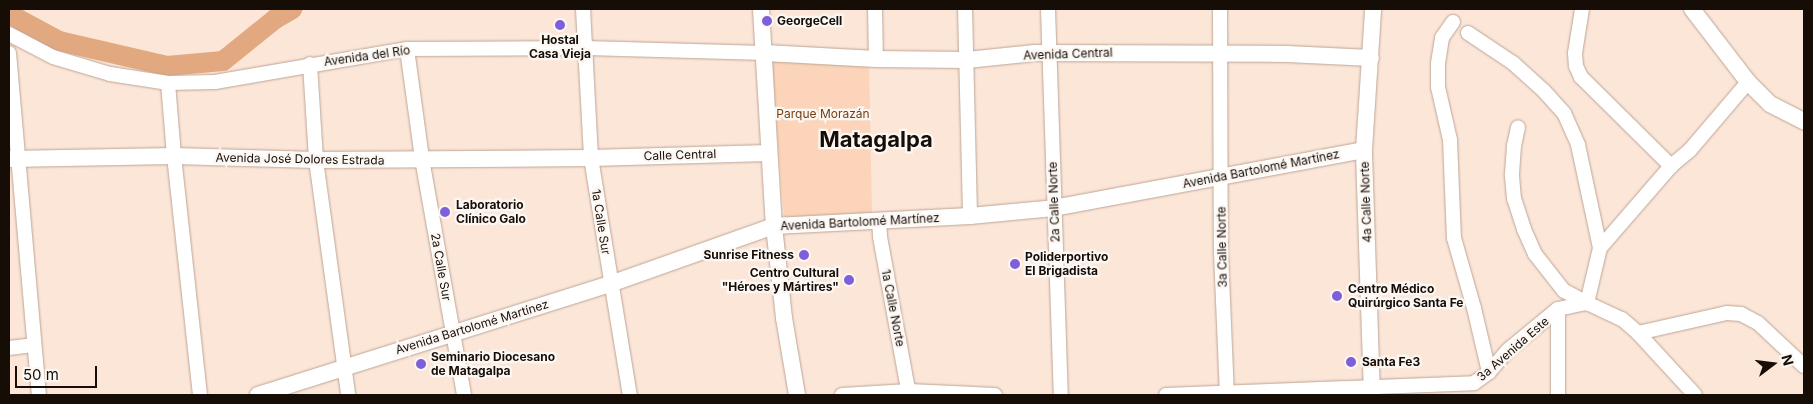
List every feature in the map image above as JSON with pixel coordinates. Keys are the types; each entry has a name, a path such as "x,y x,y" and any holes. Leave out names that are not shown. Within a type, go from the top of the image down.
{"street":[{"name":"1a Calle Sur","path":"583,9 591,158 610,284 630,395"},
{"path":"761,9 774,226 784,318 798,395"},
{"path":"875,9 876,59"},
{"path":"965,9 970,216"},
{"name":"2a Calle Norte","path":"1048,9 1061,395"},
{"name":"3a Calle Norte","path":"1220,9 1220,253 1226,394"},
{"name":"4a Calle Norte","path":"1371,391 1364,150 1373,9"},
{"path":"1582,9 1575,53 1576,66 1581,76 1671,166"},
{"path":"1692,9 1748,82 1770,104 1804,121"},
{"path":"1453,22 1442,38 1438,64 1438,87 1450,140 1454,238 1474,308 1488,372"},
{"path":"1468,32 1513,63 1544,91 1564,113 1578,145 1600,248 1587,303"},
{"name":"Avenida del Río","path":"9,34 53,57 110,74 168,83 215,82 310,64 407,49 586,48 765,53"},
{"name":"2a Calle Sur","path":"407,49 422,159 464,395"},
{"path":"9,53 13,159 39,395"},
{"name":"Avenida Central","path":"765,53 876,59 967,60 1049,53 1219,54 1370,58"},
{"path":"310,64 316,160 348,395"},
{"path":"1600,248 1671,166 1690,150 1748,82"},
{"path":"168,83 200,395"},
{"path":"1518,126 1512,174 1514,199 1535,254 1564,291 1622,319 1638,333 1694,395"},
{"name":"Avenida Bartolomé Martínez","path":"258,395 610,284 774,226 970,216 1054,208 1364,150"},
{"name":"Calle Central","path":"591,158 769,153"},
{"name":"Avenida José Dolores Estrada","path":"13,159 174,156 316,160 591,158"},
{"name":"1a Calle Norte","path":"879,221 880,237 909,393"},
{"name":"3a Avenida Este","path":"1166,395 1371,391 1474,383 1488,372 1507,351 1558,309 1587,303"},
{"path":"1558,309 1558,395"},
{"path":"1638,333 1727,313 1741,314 1758,322 1804,366"},
{"path":"9,348 33,346"},
{"path":"842,395 909,393 995,395"}],"green space":[{"name":"Parque Morazán","path":"771,57 869,65 872,215 784,218"}],"waterway":[{"path":"9,14 59,41 167,66 223,61 275,19 292,9"},
{"path":"167,66 168,75"}],"place":[{"name":"GeorgeCell","path":"767,21"},
{"name":"Hostal Casa Vieja","path":"560,25"},
{"name":"Laboratorio Clínico Galo","path":"445,212"},
{"name":"Sunrise Fitness","path":"804,255"},
{"name":"Poliderportivo El Brigadista","path":"1015,264"},
{"name":"Centro Cultural \"Héroes y Mártires\"","path":"849,280"},
{"name":"Centro Médico Quirúrgico Santa Fe","path":"1337,296"},
{"name":"Santa Fe3","path":"1351,362"},
{"name":"Seminario Diocesano de Matagalpa","path":"421,364"}],"district":[{"name":"Matagalpa","path":"876,140"}]}
